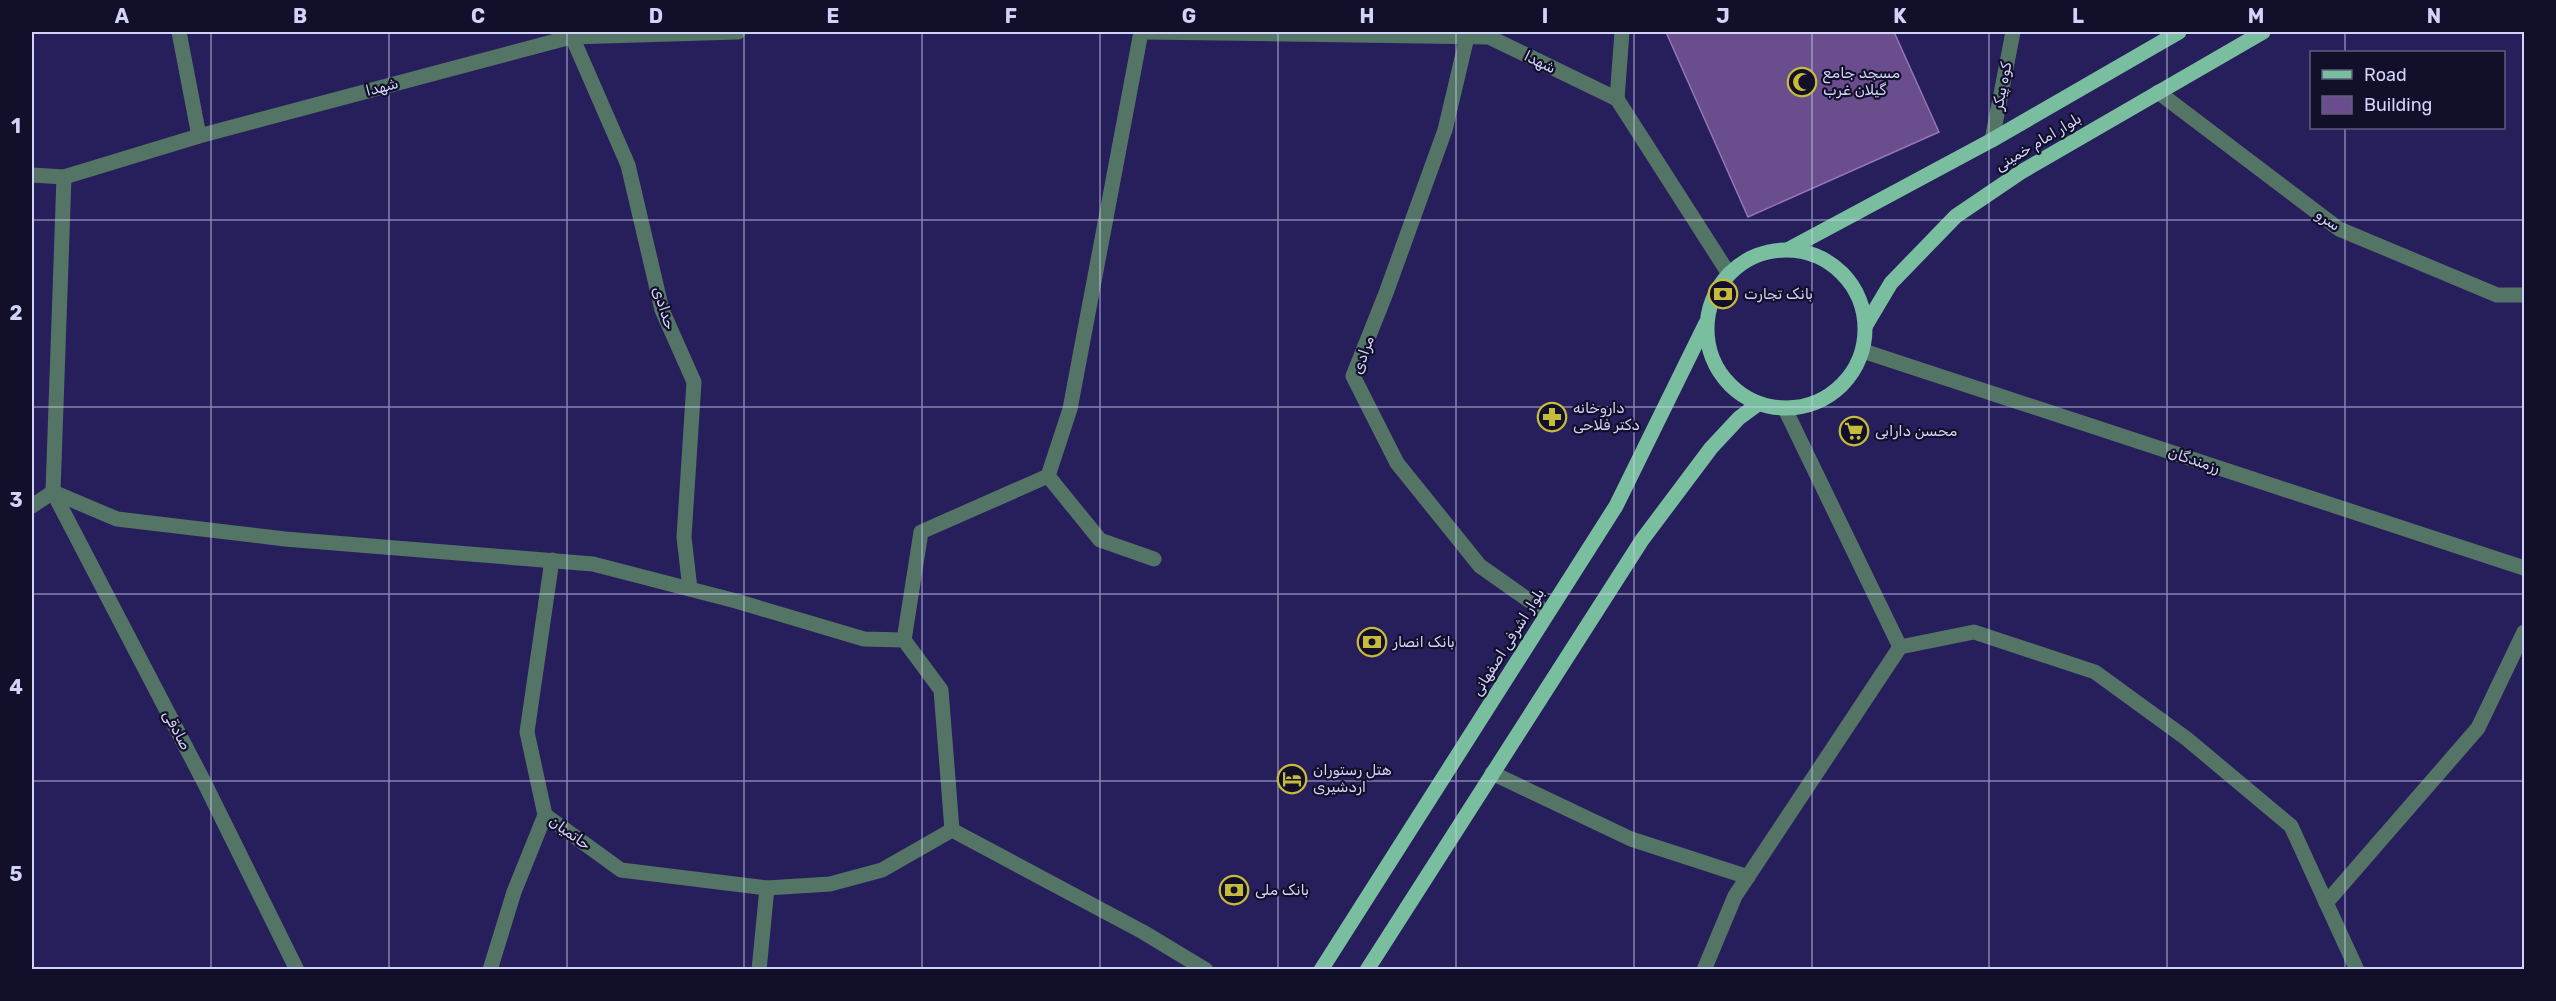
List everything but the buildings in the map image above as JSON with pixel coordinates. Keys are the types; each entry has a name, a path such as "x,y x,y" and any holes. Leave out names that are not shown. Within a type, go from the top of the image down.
{"main road":[{"name":"بلوار امام خمینی","path":"1789,249 1992,140 2179,32"},
{"name":"بلوار امام خمینی","path":"1866,325 1891,283 1956,216 2021,172 2263,32"},
{"path":"1789,249 1813,253 1834,264 1851,281 1862,302 1866,325 1863,351 1852,374 1834,393 1810,405 1785,409 1758,404 1736,391 1718,372 1708,348 1706,323 1713,296 1729,274 1746,260 1767,251 1789,249"},
{"name":"بلوار اشرفی اصفهانی","path":"1321,969 1616,506 1706,323"},
{"path":"1367,969 1642,540 1711,447 1739,418 1758,404"}],"street":[{"path":"179,32 199,135"},
{"name":"شهدا","path":"32,175 64,177 199,135 570,34 738,32"},
{"path":"1143,32 1070,409 1048,476 921,532 904,640 941,690 952,830 1094,904 1206,969"},
{"name":"شهدا","path":"1143,32 1489,37 1617,99"},
{"path":"1622,32 1617,99 1729,274"},
{"name":"کوه پیکر","path":"1992,140 2013,32"},
{"name":"حدادی","path":"570,34 628,165 662,310 694,382 684,537 690,589"},
{"name":"مرادی","path":"1467,37 1445,130 1386,293 1353,376 1397,464 1480,566 1547,613"},
{"name":"سرو","path":"2158,92 2339,229 2497,295 2524,295"},
{"path":"53,492 64,177"},
{"name":"رزمندگان","path":"1863,351 2524,568"},
{"path":"1785,409 1900,647"},
{"path":"1048,476 1100,540 1154,559"},
{"path":"53,492 117,519 285,539 593,564 864,639 904,640"},
{"path":"32,506 53,492"},
{"name":"صادقی","path":"53,492 204,782 297,969"},
{"name":"حاتمیان","path":"552,560 526,732 544,815 621,870 767,888 830,884 882,870 952,830"},
{"path":"1704,969 1735,896 1900,647 1974,632 2095,672 2187,739 2291,826 2357,969"},
{"path":"2326,903 2478,728 2524,632"},
{"path":"1492,773 1631,839 1748,877"},
{"path":"490,969 514,892 544,815"},
{"path":"759,969 767,888"}],"place":[{"name":"مسجد جامع گیلان غرب","path":"1802,82"},
{"name":"بانک تجارت","path":"1723,294"},
{"name":"داروخانه دکتر فلاحی","path":"1552,417"},
{"name":"محسن دارابی","path":"1854,431"},
{"name":"بانک انصار","path":"1372,642"},
{"name":"هتل رستوران اردشیری","path":"1292,779"},
{"name":"بانک ملی","path":"1234,890"}]}
